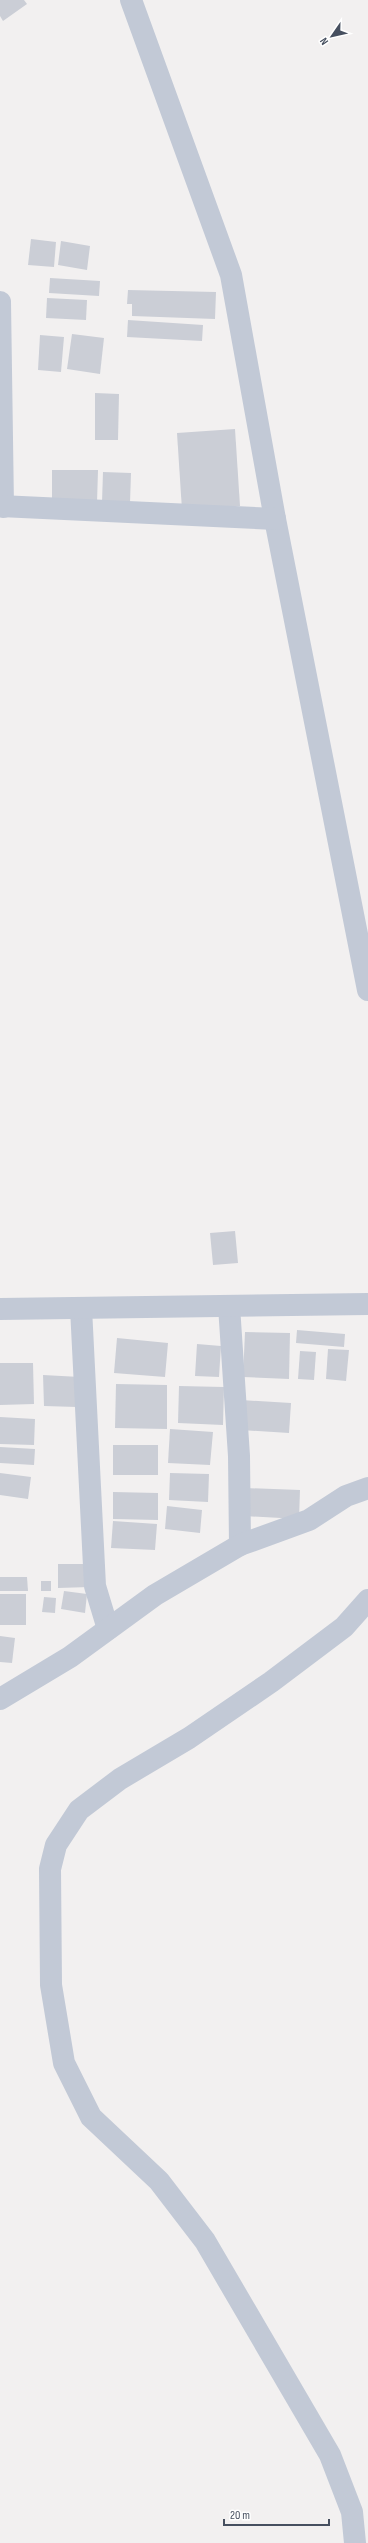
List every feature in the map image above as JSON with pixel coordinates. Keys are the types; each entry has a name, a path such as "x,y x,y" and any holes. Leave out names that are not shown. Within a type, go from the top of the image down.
{"street":[{"path":"131,0 231,275 275,520 368,990"},
{"path":"0,302 2,507 275,520"},
{"path":"0,1309 368,1304"},
{"path":"229,1306 239,1456 240,1545"},
{"path":"81,1308 95,1586 108,1629"},
{"path":"0,1699 70,1657 155,1595 240,1545 309,1520 346,1496 368,1488"},
{"path":"355,2543 352,2512 330,2455 204,2241 158,2182 91,2117 64,2063 51,1985 50,1868 56,1845 79,1810 120,1779 189,1738 271,1682 344,1627 368,1600"}],"building":[{"path":"0,0 24,0 27,4 3,21 0,16"},
{"path":"31,239 56,242 54,267 28,265"},
{"path":"61,241 90,246 87,270 58,265"},
{"path":"50,278 100,281 99,296 49,293"},
{"path":"128,290 216,292 215,319 132,316 132,304 127,304"},
{"path":"47,298 87,300 86,320 46,318"},
{"path":"128,320 203,325 202,341 127,337"},
{"path":"72,334 104,338 100,374 67,369"},
{"path":"40,335 64,337 61,372 38,370"},
{"path":"95,393 119,394 118,440 95,440"},
{"path":"235,429 240,506 182,510 177,433"},
{"path":"52,470 98,470 97,503 52,503"},
{"path":"103,472 131,473 130,503 102,502"},
{"path":"235,1231 238,1263 213,1265 210,1233"},
{"path":"297,1330 345,1334 344,1347 296,1343"},
{"path":"245,1332 290,1333 289,1379 243,1377"},
{"path":"117,1338 168,1343 165,1377 114,1373"},
{"path":"197,1344 221,1346 219,1377 195,1376"},
{"path":"328,1349 349,1350 346,1381 326,1379"},
{"path":"300,1351 316,1352 314,1380 298,1379"},
{"path":"0,1363 33,1363 34,1404 0,1405"},
{"path":"43,1375 80,1377 77,1407 44,1406"},
{"path":"116,1384 167,1385 167,1429 115,1428"},
{"path":"179,1386 224,1387 223,1425 178,1423"},
{"path":"241,1400 291,1403 289,1433 240,1430"},
{"path":"0,1417 35,1419 34,1445 0,1444"},
{"path":"170,1429 213,1432 210,1465 168,1463"},
{"path":"113,1445 158,1445 158,1475 113,1475"},
{"path":"0,1447 35,1449 34,1465 0,1463"},
{"path":"0,1473 31,1477 28,1499 0,1495"},
{"path":"170,1473 209,1474 208,1502 169,1500"},
{"path":"245,1488 300,1490 299,1519 244,1516"},
{"path":"113,1492 158,1493 158,1520 113,1519"},
{"path":"167,1506 202,1510 200,1533 165,1529"},
{"path":"113,1521 157,1524 155,1550 111,1548"},
{"path":"58,1564 89,1564 90,1587 58,1588"},
{"path":"0,1577 27,1577 28,1591 0,1591"},
{"path":"41,1581 51,1581 51,1591 41,1591"},
{"path":"64,1591 87,1594 85,1613 61,1609"},
{"path":"0,1594 26,1594 26,1625 0,1625"},
{"path":"44,1597 56,1598 55,1613 42,1612"},
{"path":"0,1636 15,1638 12,1663 0,1662"}]}
